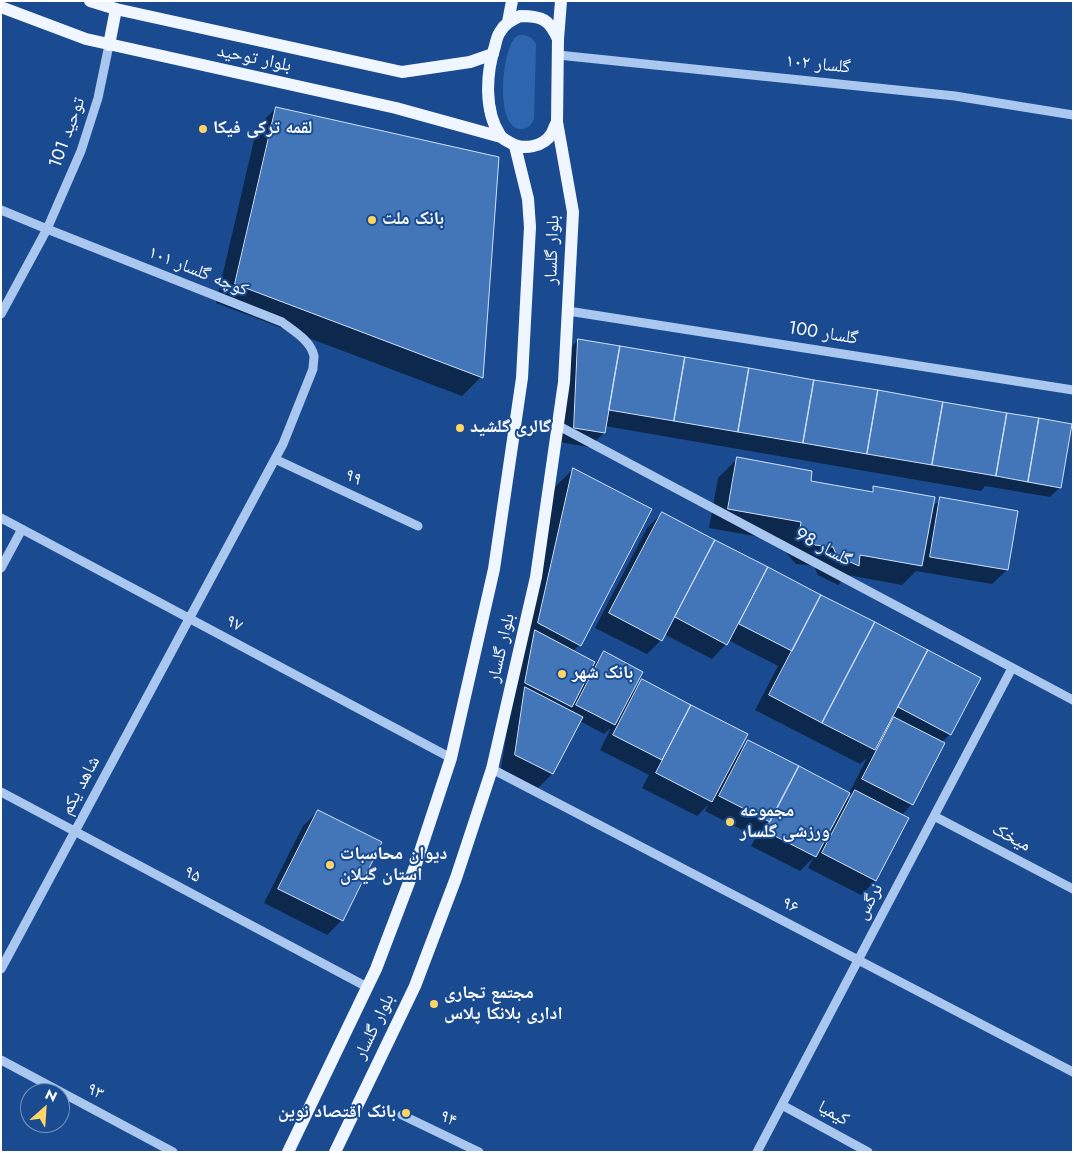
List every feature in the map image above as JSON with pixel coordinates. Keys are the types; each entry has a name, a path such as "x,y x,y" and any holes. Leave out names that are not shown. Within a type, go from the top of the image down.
{"main road":[{"name":"بلوار توحید","path":"90,1 116,9 402,72 470,62 493,54"},
{"path":"508,22 512,1"},
{"path":"558,39 561,1"},
{"name":"بلوار توحید","path":"1,7 86,40 396,108 501,137 515,146"},
{"path":"110,45 116,9"},
{"path":"501,137 495,126 490,107 489,90 493,54 499,32 508,22 520,16 534,16 545,20 553,28 558,39"},
{"name":"بلوار گلسار","path":"335,1152 415,986 456,878 492,769 536,577 564,382 573,212 557,122 558,39"},
{"path":"515,146 530,147 543,142 552,134 557,122"},
{"name":"بلوار گلسار","path":"288,1152 376,969 416,864 451,758 494,569 522,378 530,227 528,199 515,146"}],"street":[{"name":"توحید 101","path":"1,314 47,229 81,151 98,98 110,45"},
{"name":"گلسار ۱۰۲","path":"558,55 955,96 1073,115"},
{"name":"کوچه گلسار ۱۰۱","path":"1,210 282,322 300,335 309,347 314,357 313,369"},
{"name":"گلسار 100","path":"568,311 1073,390"},
{"name":"شاهد یکم","path":"1,969 283,444 313,369"},
{"name":"گلسار 98","path":"557,426 1073,700"},
{"name":"۹۹","path":"275,459 418,526"},
{"name":"۹۷","path":"1,518 451,758"},
{"path":"1,568 22,529"},
{"name":"نرگس","path":"758,1152 1012,668"},
{"name":"۹۶","path":"492,769 1073,1072"},
{"name":"۹۵","path":"1,792 368,987"},
{"name":"میخک","path":"934,816 1073,889"},
{"name":"۹۳","path":"1,1060 173,1152"},
{"name":"کیمیا","path":"782,1105 868,1152"},
{"name":"۹۴","path":"402,1115 479,1152"}],"shaded area":[{"path":"520,35 530,37 536,44 534,119 530,126 523,129 514,127 508,118 504,106 503,90 506,59 515,38"}],"building":[{"name":"بانک ملت","path":"276,107 499,157 483,378 235,284"},
{"path":"578,339 620,346 605,433 574,428"},
{"path":"620,346 685,357 674,421 609,410"},
{"path":"685,357 749,368 738,432 674,421"},
{"path":"749,368 814,380 803,443 738,432"},
{"path":"814,380 878,390 867,454 803,443"},
{"path":"878,390 943,402 932,465 867,454"},
{"path":"943,402 1007,413 996,476 932,465"},
{"path":"1007,413 1039,418 1028,482 996,476"},
{"path":"1039,418 1072,424 1061,488 1028,482"},
{"path":"737,457 812,471 811,481 873,492 873,486 935,497 922,566 860,555 859,566 837,556 833,547 815,545 800,529 801,522 728,509"},
{"path":"573,468 652,509 581,646 538,623"},
{"path":"940,497 1018,511 1008,570 930,557"},
{"path":"662,512 715,540 662,641 609,613"},
{"path":"715,540 768,567 727,645 675,617"},
{"path":"768,567 821,595 792,651 739,624"},
{"path":"821,595 875,622 822,723 769,695"},
{"path":"875,622 928,650 875,750 822,723"},
{"path":"535,630 595,662 572,707 525,683"},
{"path":"928,650 981,678 951,735 898,707"},
{"path":"604,651 643,672 615,725 576,705"},
{"path":"642,679 691,705 662,760 613,735"},
{"path":"525,687 583,717 553,774 515,755"},
{"path":"691,705 748,734 712,802 656,773"},
{"path":"894,717 945,743 913,805 862,779"},
{"path":"748,740 799,766 770,822 719,796"},
{"path":"799,766 850,793 816,857 765,831"},
{"path":"855,790 909,818 876,881 822,853"},
{"name":"دیوان محاسبات استان گیلان","path":"318,810 382,842 343,921 278,889"}],"place":[{"name":"لقمه ترکی فیکا","path":"203,129"},
{"name":"بانک ملت","path":"372,220"},
{"name":"گالری گلشید","path":"460,428"},
{"name":"بانک شهر","path":"562,674"},
{"name":"مجموعه ورزشی گلسار","path":"730,822"},
{"name":"دیوان محاسبات استان گیلان","path":"330,865"},
{"name":"مجتمع تجاری اداری بلانکا پلاس","path":"434,1004"},
{"name":"بانک اقتصاد نوین","path":"406,1113"}]}
